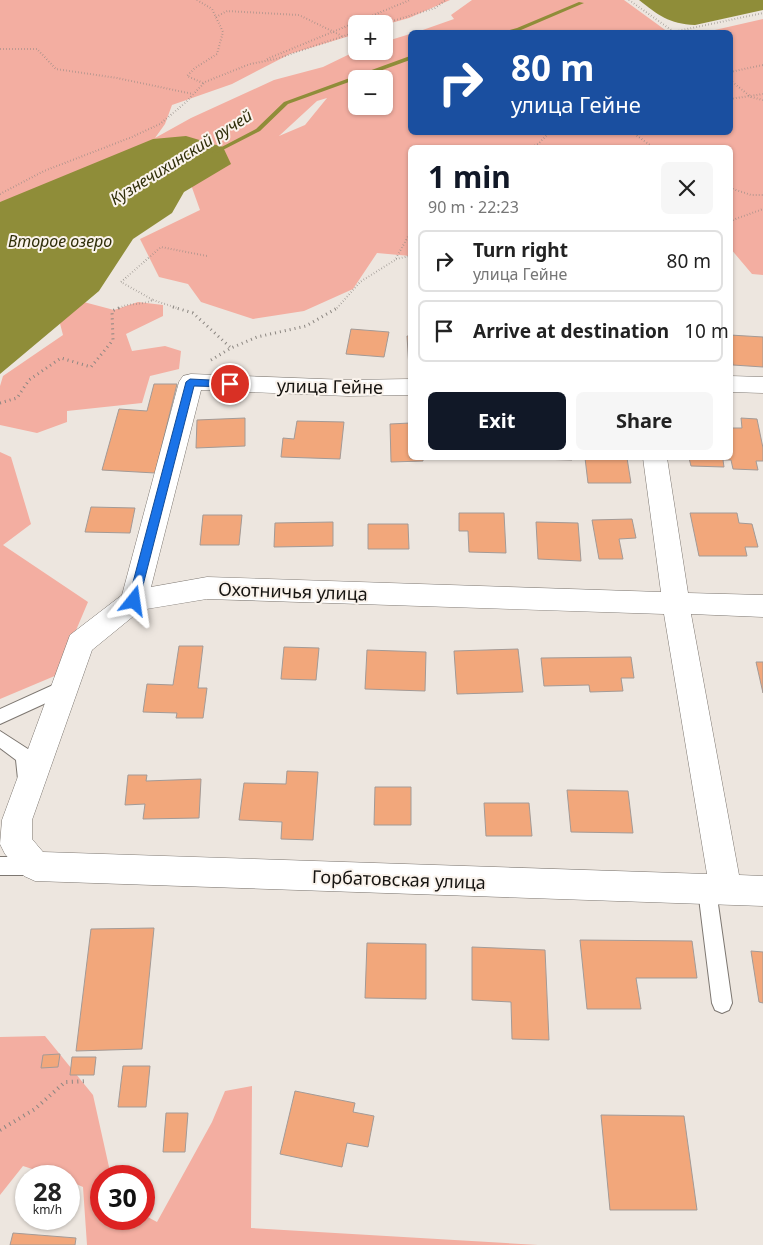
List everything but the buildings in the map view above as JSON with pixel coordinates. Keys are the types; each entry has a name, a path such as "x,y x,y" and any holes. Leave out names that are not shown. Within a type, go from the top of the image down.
{"street":[{"name":"улица Гейне","path":"190,382 348,388 408,386"},
{"path":"134,601 190,382"},
{"path":"733,384 763,385"},
{"path":"655,460 717,890"},
{"name":"Охотничья улица","path":"35,866 16,844 16,820 80,643 134,601 207,588 763,606"},
{"name":"Горбатовская улица","path":"35,866 763,891"}],"lane":[{"path":"0,717 64,687"},
{"path":"0,738 25,756 28,786"},
{"path":"0,866 35,866"},
{"path":"717,890 722,1003"}],"path":[{"path":"197,0 212,9 223,32 217,54 195,68 187,76 204,83"},
{"path":"374,15 410,0"},
{"path":"393,21 435,8 446,0"},
{"path":"629,0 671,30"},
{"path":"216,17 227,11 299,15 342,36"},
{"path":"683,30 763,13"},
{"path":"259,63 348,26"},
{"path":"0,194 44,171 132,137 160,124 204,83 250,64 276,59 348,34"},
{"path":"0,49 38,48 56,69 117,78 194,94"},
{"path":"733,71 763,64"},
{"path":"733,82 751,97 763,100"},
{"path":"733,98 763,94"},
{"path":"536,145 547,135"},
{"path":"636,135 650,145"},
{"path":"733,189 751,195 763,195"},
{"path":"733,220 763,209"},
{"path":"395,260 408,237"},
{"path":"207,256 161,247 121,282 153,300 193,313 231,348"},
{"path":"190,382 210,361 231,348 257,337 306,326 339,307 360,282 395,260 408,257"},
{"path":"0,403 19,397 27,382 61,358 91,368 113,340 112,311 127,304 142,305 153,300"},
{"path":"0,1130 35,1109 65,1082 88,1081"}],"shaded area":[{"path":"0,0 450,0 409,18 393,22 393,15 348,15 348,36 290,54 232,84 172,105 165,124 155,138 191,118 274,80 323,67 348,55 348,60 393,60 393,39 408,35 408,135 733,135 733,30 715,30 763,19 763,275 752,274 733,252 733,145 408,145 408,256 377,253 353,289 304,311 253,319 201,302 188,284 159,277 140,239 200,210 190,182 0,202","holes":["327,98 305,125 279,136 317,101"]},
{"path":"472,0 624,0 665,30 423,30 454,19 451,15"},
{"path":"80,301 114,310 138,302 163,305 163,316 126,334 132,351 165,346 181,351 179,369 150,376 142,403 67,411 67,422 37,433 0,425 0,386 3,376 63,335 58,316"},
{"path":"0,452 11,457 31,524 3,545 88,602 57,675 0,699"},
{"path":"45,1036 93,1095 109,1165 90,1165 90,1230 155,1230 155,1221 157,1222 212,1122 225,1091 252,1086 251,1228 538,1245 87,1245 83,1187 80,1186 80,1165 15,1165 15,1176 0,1195 0,1037"}],"water":[{"path":"639,0 763,0 763,10 695,25 678,23 664,18"},
{"name":"Второе озеро","path":"186,136 223,147 231,164 184,192 172,213 133,239 99,291 0,374 0,202 153,139"}],"waterway":[{"name":"Кузнечихинский ручей","path":"514,30 581,3"},
{"name":"Кузнечихинский ручей","path":"215,152 258,130 286,103 408,59"}],"route":[{"path":"134,601 190,382 230,384"}]}
